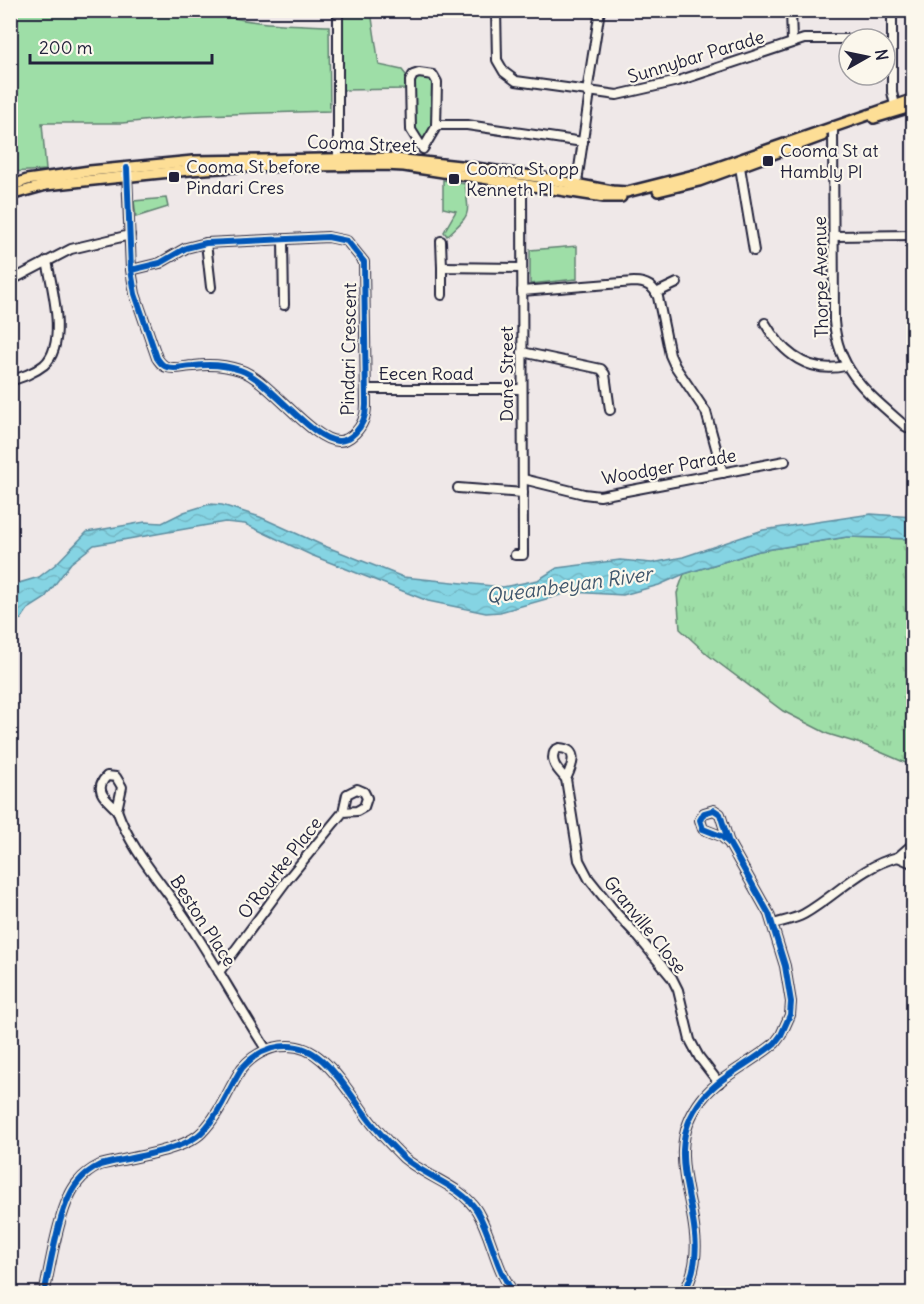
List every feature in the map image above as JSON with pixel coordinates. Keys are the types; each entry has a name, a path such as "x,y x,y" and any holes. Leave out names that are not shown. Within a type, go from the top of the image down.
{"main road":[{"name":"Cooma Street","path":"10,195 46,185 205,160 338,162 389,158 522,184 576,189 613,198 691,183 833,129 896,108 914,99"},
{"name":"Cooma Street","path":"896,108 914,106"},
{"name":"Cooma Street","path":"421,165 490,171 559,182 576,189"},
{"path":"490,171 516,177 522,184 559,182"},
{"name":"Cooma Street","path":"10,186 27,180 127,172"}],"street":[{"path":"10,15 14,10"},
{"path":"338,10 338,162"},
{"name":"Sunnybar Parade","path":"496,10 497,60 504,72 516,81 617,95 678,81 792,42 804,39 837,39"},
{"path":"576,189 600,10"},
{"path":"791,10 792,42"},
{"path":"890,27 892,10"},
{"path":"421,165 423,149 433,135 436,125 436,79 429,73 415,74 410,81 410,125 412,133 423,149"},
{"path":"892,87 896,108"},
{"path":"436,125 467,125 584,142"},
{"name":"Thorpe Avenue","path":"833,129 837,345 845,366 858,382 896,418 914,431"},
{"path":"739,164 754,251"},
{"name":"Pindari Crescent","path":"127,172 131,270 135,294 161,364 168,368 214,365 242,370 261,382 327,439 339,441 350,438 362,427 366,414 364,262 353,246 340,238 206,243 186,248 160,263 131,270"},
{"name":"Dane Street","path":"515,555 523,555 522,184"},
{"path":"10,281 71,249 130,235"},
{"path":"834,236 914,235"},
{"path":"283,240 284,305"},
{"path":"441,241 442,295"},
{"path":"206,243 211,287"},
{"path":"10,381 25,376 46,363 57,342 54,300 47,261"},
{"path":"442,267 522,268"},
{"path":"522,291 639,282 648,285 656,293 670,355 675,366 706,412 723,473"},
{"path":"656,293 677,283"},
{"path":"765,323 782,349 805,362 825,369 845,366"},
{"path":"522,352 603,370 610,410"},
{"name":"Eecen Road","path":"366,389 522,389"},
{"name":"Woodger Parade","path":"523,479 584,494 600,495 785,461"},
{"path":"458,488 523,493"},
{"name":"Granville Close","path":"566,779 579,860 589,879 672,978 678,990 690,1040 718,1083"},
{"name":"Beston Place","path":"117,810 134,847 184,917 266,1049"},
{"path":"683,1293 694,1268 697,1251 697,1236 682,1163 683,1138 695,1109 708,1092 775,1043 782,1035 790,1015 790,989 773,924 756,888 729,843 722,818 717,812 711,810 704,813 700,820 701,825 729,843"},
{"name":"O'Rourke Place","path":"219,972 287,880 343,812"},
{"path":"710,832 719,830 723,822"},
{"path":"773,924 802,915 881,861 898,857 914,843"},
{"path":"898,857 914,864"},
{"path":"44,1293 67,1201 78,1182 100,1165 173,1147 192,1139 208,1125 242,1068 256,1054 266,1049 287,1046 311,1053 321,1059 392,1146 407,1160 471,1203 484,1226 499,1268 515,1293"}],"green space":[{"path":"18,11 210,11 253,21 329,26 330,111 202,115 122,123 42,123 46,170 11,172 11,26"},
{"path":"373,11 379,65 402,70 406,75 406,89 343,90 343,12"},
{"path":"418,77 429,78 434,91 433,119 424,140 415,130 412,114 413,82"},
{"path":"443,180 465,184 468,208 465,218 447,236 444,232 456,211 443,208"},
{"path":"166,198 168,207 136,217 134,201"},
{"path":"577,246 577,279 530,284 530,250"},
{"path":"847,537 913,539 913,766 864,745 828,734 783,711 708,655 680,629 677,593 684,574 759,551"}],"water":[{"name":"Queanbeyan River","path":"210,504 222,505 260,517 322,545 403,577 503,587 538,580 557,568 620,560 652,563 683,557 763,530 871,514 913,517 914,539 847,537 759,551 623,595 571,592 500,612 486,613 428,601 311,555 245,524 225,522 94,545 71,563 44,599 28,609 21,619 15,621 11,618 11,592 19,583 39,577 56,564 87,532 145,522 162,523 184,512"}],"cycle path":[{"path":"127,168 131,270 135,294 161,364 173,368 211,365 240,370 264,385 316,432 328,439 346,440 360,427 365,417 366,405 364,262 347,241 328,237 206,243 186,248 160,263 131,270"},
{"path":"683,1294 693,1269 696,1244 684,1172 683,1147 688,1123 702,1099 718,1083 775,1043 790,1015 791,1002 785,966 769,914 729,843 720,814 714,810 704,813 700,820 703,829 721,836 729,843"},
{"path":"44,1294 61,1219 71,1192 78,1182 100,1165 169,1149 194,1139 214,1117 242,1068 260,1053 281,1046 302,1048 322,1060 342,1081 374,1126 404,1158 453,1188 470,1202 482,1221 498,1264 515,1294"}],"place":[{"name":"Cooma St at Hambly Pl","path":"768,161"},
{"name":"Cooma St before Pindari Cres","path":"174,177"},
{"name":"Cooma St opp Kenneth Pl","path":"454,179"}]}
